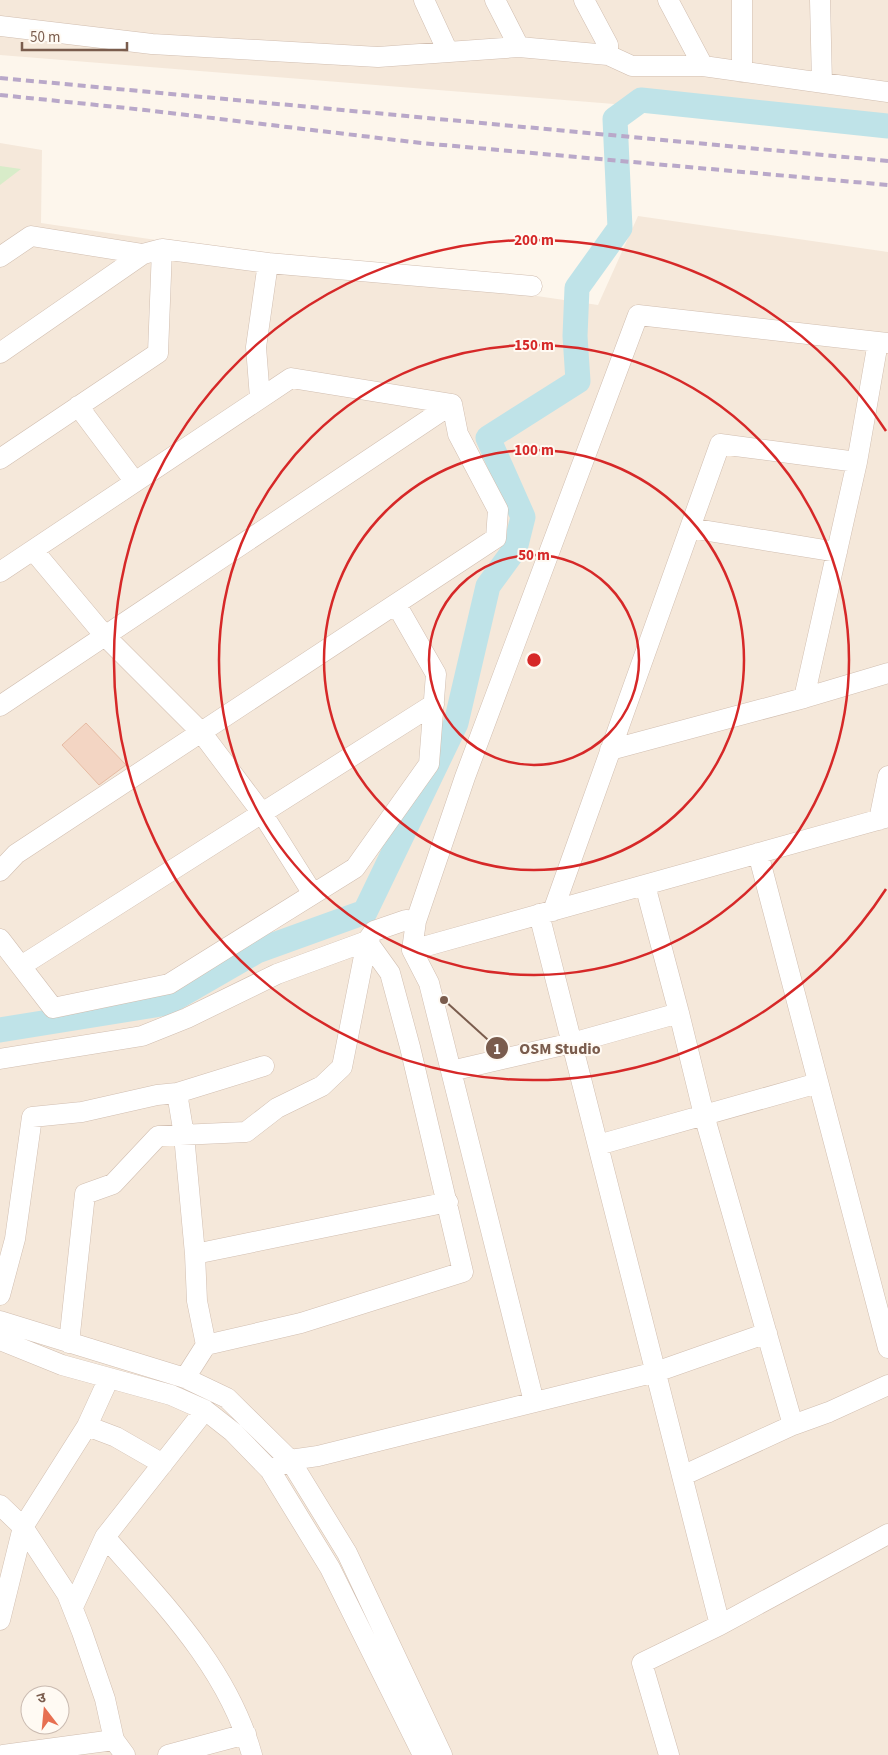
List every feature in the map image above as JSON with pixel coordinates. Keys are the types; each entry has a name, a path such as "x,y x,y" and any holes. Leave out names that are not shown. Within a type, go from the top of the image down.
{"street":[{"path":"424,0 448,52"},
{"path":"495,0 519,47"},
{"path":"584,0 608,45 608,55"},
{"path":"668,0 702,66"},
{"path":"742,0 742,72"},
{"path":"820,0 822,83"},
{"path":"0,26 161,45 378,57 519,47 608,55 632,66 702,66 888,92"},
{"path":"0,257 31,236 143,254"},
{"path":"0,459 158,353 162,249"},
{"path":"0,354 143,254 162,249 268,263 532,286"},
{"path":"260,398 256,347 268,263"},
{"path":"534,1402 429,983 412,950 416,921 465,778 638,315 883,342 804,698"},
{"path":"0,572 291,378 452,404"},
{"path":"0,871 16,854 496,538 498,510 458,434 452,404"},
{"path":"0,706 452,404"},
{"path":"78,406 135,482"},
{"path":"720,1625 572,1043 546,912 610,750 720,444 857,462"},
{"path":"690,528 837,552"},
{"path":"33,550 105,636 201,732 262,813 313,894"},
{"path":"0,939 53,1008 168,984 355,868 429,764 436,674 396,604"},
{"path":"610,750 804,698 888,673"},
{"path":"21,966 434,704"},
{"path":"412,950 883,818 888,776"},
{"path":"758,853 888,1348"},
{"path":"645,885 704,1115 793,1425"},
{"path":"69,1343 85,1194 113,1184 158,1136 246,1132 277,1108 322,1086 342,1068 367,941 374,931 406,920 416,921"},
{"path":"0,1059 142,1036 187,1018 277,974 367,941"},
{"path":"206,1345 301,1323 463,1272 448,1202 390,972 367,941"},
{"path":"451,1071 572,1043 679,1012"},
{"path":"0,1295 15,1240 32,1117 82,1112 157,1095 178,1094 264,1066"},
{"path":"598,1145 818,1083"},
{"path":"178,1094 184,1135 195,1254 197,1301 206,1345 185,1378"},
{"path":"195,1254 448,1202"},
{"path":"0,1321 185,1378 227,1398 290,1460 347,1553 442,1755"},
{"path":"270,1470 290,1460 318,1456 656,1372 767,1333"},
{"path":"0,1340 62,1365 171,1395 205,1410 233,1432 270,1470 330,1568 422,1755"},
{"path":"0,1620 23,1527 87,1426 108,1378"},
{"path":"682,1476 793,1425 829,1412 888,1386"},
{"path":"73,1607 105,1537 205,1410"},
{"path":"87,1426 116,1438 163,1464"},
{"path":"0,1506 23,1527 67,1594 105,1698 119,1748 3,1755"},
{"path":"669,1755 642,1663 720,1625 888,1534"},
{"path":"105,1537 176,1618 213,1669 246,1734 252,1755"},
{"path":"168,1755 246,1734"}],"shaded area":[{"path":"0,0 888,0 888,126 0,55"},
{"path":"0,143 42,150 41,223 598,305 638,216 888,252 888,1755 0,1755"}],"green space":[{"path":"0,166 21,169 0,185"}],"building":[{"path":"86,723 126,765 99,785 62,745"}],"waterway":[{"path":"0,1030 167,1003 257,951 365,912 456,723 488,586 515,549 523,517 488,438 578,381 575,336 577,288 620,228 615,119 641,100 888,126"}],"railway":[{"path":"0,78 888,161"},
{"path":"0,95 145,110 421,143 888,185"}],"place":[{"name":"OSM Studio","path":"444,1000"}]}
